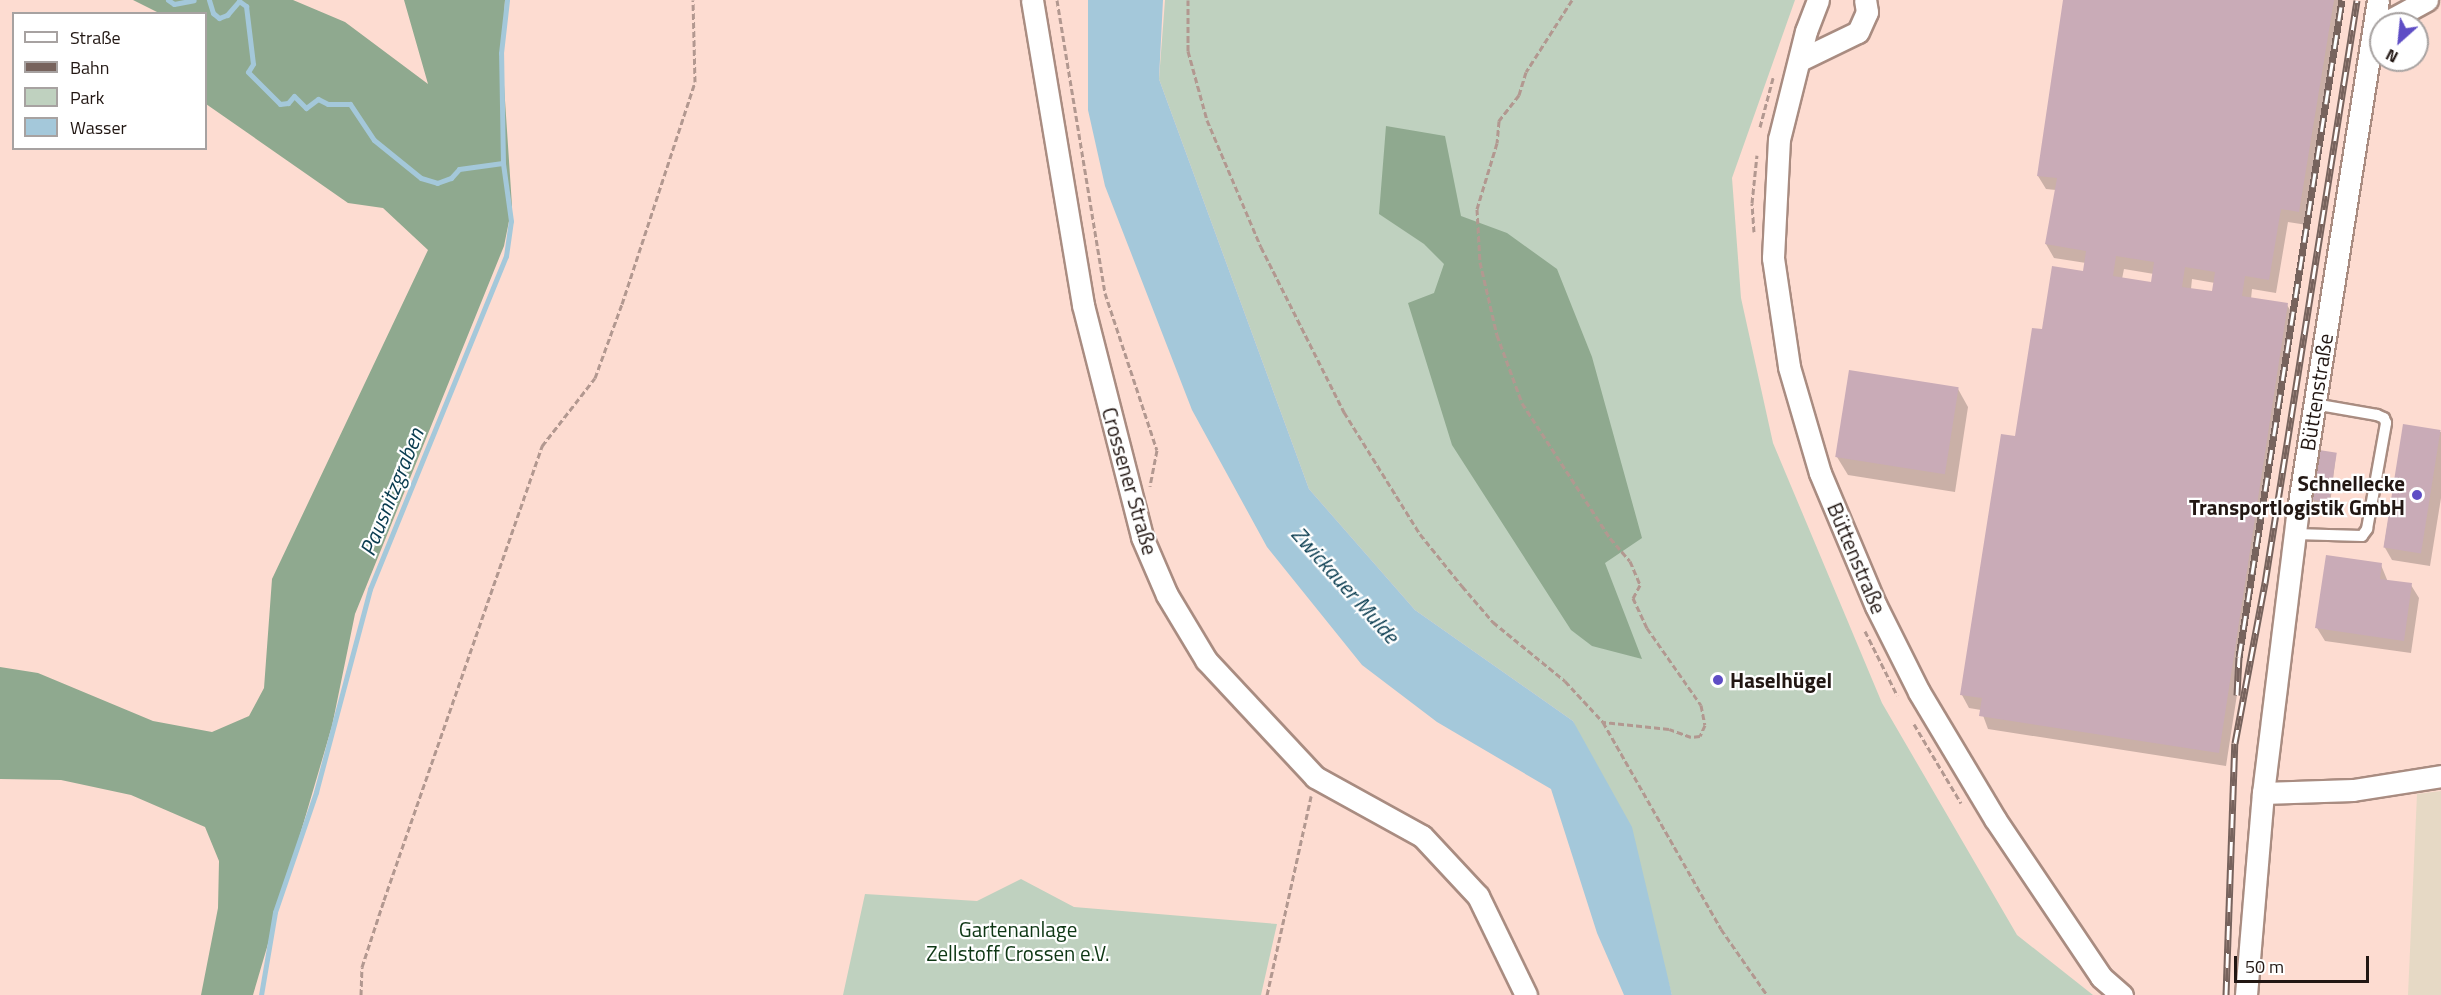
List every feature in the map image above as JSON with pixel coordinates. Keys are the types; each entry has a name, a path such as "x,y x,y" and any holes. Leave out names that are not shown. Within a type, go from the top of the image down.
{"street":[{"name":"Crossener Straße","path":"1032,0 1083,305 1142,537 1167,595 1206,660 1315,777 1422,836 1478,896 1526,995"},
{"name":"Büttenstraße","path":"1818,0 1779,139 1773,258 1789,367 1820,473 1876,606 1918,692 1995,819 2094,967 2122,995"},
{"path":"1800,60 1858,33 1865,23 1865,0"},
{"path":"2405,12 2427,0"},
{"name":"Büttenstraße","path":"2247,995 2263,793 2295,534 2314,404 2371,72"},
{"path":"2263,793 2353,790 2441,776"}],"lane":[{"path":"2295,534 2362,536 2367,529 2386,423 2384,417 2377,415 2314,404"}],"path":[{"path":"361,995 362,967 384,900 542,446 595,378 622,304 695,82 693,0"},
{"path":"1057,0 1105,293 1157,450 1149,493"},
{"path":"1188,0 1188,51 1207,120 1261,247 1344,412 1420,534 1462,586 1493,622 1565,681 1603,722 1721,929 1767,995"},
{"path":"1572,0 1526,72 1519,95 1499,122 1497,143 1477,208 1479,262 1497,335 1522,403 1610,538 1630,561 1640,585 1634,598 1647,628 1701,705 1705,725 1700,736 1691,737 1670,729 1648,730 1603,722"},
{"path":"1267,995 1315,777"}],"shaded area":[{"path":"2441,791 2441,995 2408,995 2417,794"}],"green space":[{"path":"133,0 293,0 345,22 428,84 404,0 505,0 502,55 512,206 504,246 355,614 332,726 253,995 201,995 218,908 219,861 205,827 131,795 61,780 0,779 0,667 38,673 153,721 212,732 249,716 264,688 272,579 428,250 383,208 348,203 207,105 207,12 157,12"},
{"path":"1165,0 1795,0 1732,178 1741,298 1773,443 1882,703 2017,935 2093,995 1672,995 1650,916 1573,721 1415,610 1309,489 1159,79"},
{"path":"1386,126 1445,136 1461,216 1507,233 1557,269 1592,357 1642,538 1605,563 1642,659 1592,646 1571,630 1452,445 1408,303 1434,293 1444,264 1424,244 1379,214"},
{"name":"Gartenanlage Zellstoff Crossen e.V.","path":"1021,879 1074,907 1277,924 1261,995 843,995 865,894 977,901"}],"water":[{"name":"Zwickauer Mulde","path":"1088,0 1163,0 1159,79 1309,489 1415,610 1573,721 1632,827 1672,995 1624,995 1597,933 1551,789 1437,722 1362,665 1267,547 1192,410 1105,186 1088,110"}],"building":[{"path":"2063,0 2334,0 2299,212 2281,209 2269,280 2245,276 2242,296 2288,303 2219,753 1979,716 1982,698 1960,695 2001,434 2015,436 2032,328 2042,329 2052,266 2083,271 2086,251 2045,244 2057,178 2037,176","holes":["2116,256 2154,262 2151,282 2113,276","2185,267 2215,272 2212,291 2182,287"]},
{"path":"1849,370 1959,387 1945,474 1835,457"},
{"path":"2403,424 2441,430 2421,553 2383,547"},
{"path":"2319,450 2337,453 2329,502 2311,499"},
{"path":"2326,555 2382,563 2380,579 2412,583 2404,641 2315,628"}],"waterway":[{"path":"168,0 174,4 194,0"},
{"path":"209,0 213,13 219,18 227,15 239,1 246,6 253,64 248,72 280,104 288,103 294,96 306,108 318,99 328,104 350,104 374,140 421,178 437,183 451,178 459,169 503,163"},
{"name":"Pausnitzgraben","path":"261,995 275,912 316,792 370,589 506,256 511,221 503,163 501,53 507,0"}],"railway":[{"path":"2237,695 2239,657 2342,0"},
{"path":"2226,995 2235,743 2265,583 2357,0"}],"place":[{"name":"Schnellecke Transportlogistik GmbH","path":"2417,495"},
{"name":"Haselhügel","path":"1718,680"}]}
